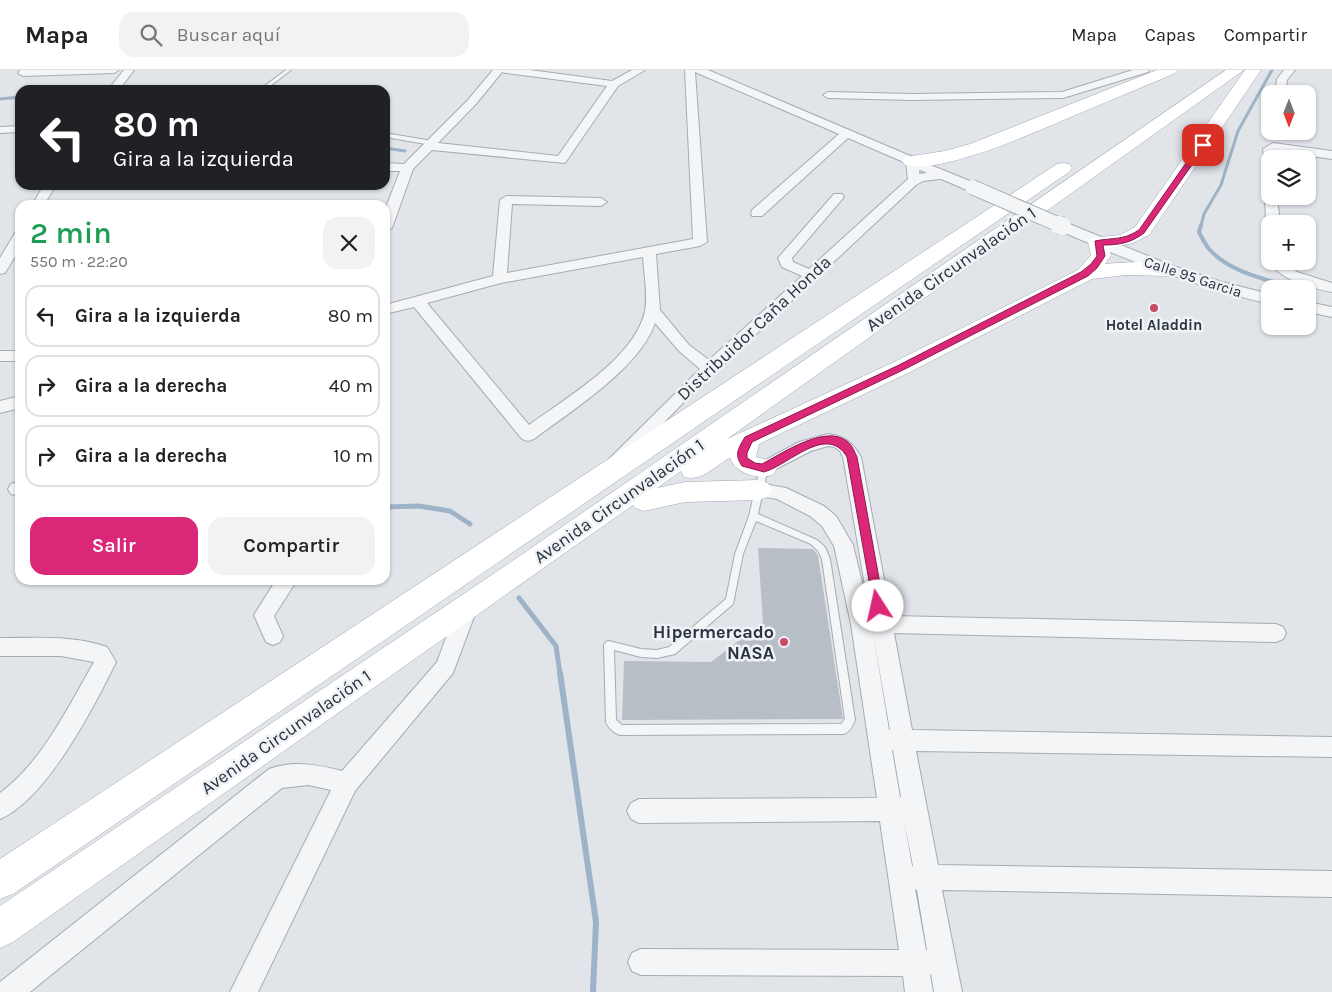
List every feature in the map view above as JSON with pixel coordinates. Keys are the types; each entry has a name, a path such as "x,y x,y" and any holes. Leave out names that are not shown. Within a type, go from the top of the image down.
{"main road":[{"path":"911,161 956,156 1170,70"},
{"name":"Avenida Circunvalación 1","path":"0,881 1209,70"},
{"name":"Avenida Circunvalación 1","path":"0,930 518,572 1236,70"},
{"path":"518,572 620,516 717,454 900,368 1084,274 1094,266 1101,256 1098,242 1117,242 1132,238 1142,231 1253,70"},
{"path":"944,176 944,164 956,156"},
{"path":"1142,231 1146,248 1168,270"},
{"path":"1084,274 1105,269 1168,270"},
{"path":"644,501 762,479 753,467 746,464 742,458 741,453 749,440"}],"street":[{"path":"26,70 23,73 114,70"},
{"path":"117,85 129,70"},
{"path":"390,214 407,168 472,102 498,70"},
{"path":"506,70 564,74 614,84"},
{"path":"430,144 561,160 614,84 640,70"},
{"path":"698,71 719,70"},
{"path":"828,96 1063,95 1144,70"},
{"path":"1281,85 1282,79 1290,70"},
{"path":"698,71 911,161 914,167 912,182"},
{"path":"390,309 500,279 700,242 698,71"},
{"path":"0,130 15,129"},
{"path":"757,213 846,134"},
{"path":"1269,150 1279,143 1332,155"},
{"name":"Calle 95 Garcia","path":"911,161 1098,242 1168,270 1223,289 1261,297"},
{"path":"390,167 407,168"},
{"name":"Distribuidor Caña Honda","path":"600,478 710,369 912,182 925,177 944,176"},
{"path":"811,275 787,264 784,258 838,197"},
{"path":"500,279 506,200 601,202"},
{"path":"0,270 13,245"},
{"path":"418,302 528,435 614,368 632,349 646,328 653,311 649,250"},
{"path":"1282,270 1332,288"},
{"path":"1316,309 1332,312"},
{"path":"653,311 684,348 710,369"},
{"path":"0,356 15,356"},
{"path":"0,407 15,403"},
{"path":"871,624 843,545 829,521 801,502 780,493 762,479 812,443 830,439 845,445 852,457 871,624 891,740 914,808 948,992"},
{"path":"273,636 264,615 284,585"},
{"path":"244,992 347,783 446,666 468,606"},
{"path":"871,624 1276,633"},
{"path":"0,647 61,647 100,653 105,662 55,747 35,775 14,799 0,807"},
{"path":"891,740 1332,747"},
{"path":"891,740 890,810 919,992"},
{"path":"9,992 277,777 308,774 347,783"},
{"path":"639,811 890,810 914,808"},
{"path":"901,876 927,878 1332,884"},
{"path":"641,962 915,964 943,962"}],"lane":[{"path":"269,85 289,70"},
{"path":"390,136 430,144"},
{"path":"753,516 814,542 822,549 826,558 850,720 844,729 620,730 611,722 609,645 640,653 657,654 672,651 730,601 739,554 753,516 762,479"}],"building":[{"name":"Hipermercado NASA","path":"758,548 813,549 818,556 843,719 622,720 624,661 711,662 763,622"}],"waterway":[{"path":"1201,226 1204,214 1221,185 1238,131 1272,70"},
{"path":"0,99 15,98"},
{"path":"390,149 405,151"},
{"path":"1201,225 1199,232 1206,245 1217,257 1249,274 1268,280"},
{"path":"390,507 419,506 450,511 470,524"},
{"path":"519,598 556,646 560,674"},
{"path":"560,673 596,922 593,992"}],"place":[{"name":"Hotel Aladdin","path":"1154,308"},
{"name":"Hipermercado NASA","path":"784,642"}],"route":[{"path":"878,606 852,457 845,445 830,439 812,443 764,468 746,464 742,458 741,453 749,440 900,368 1084,274 1094,266 1101,256 1098,242 1117,242 1132,238 1142,231 1203,145"}]}
